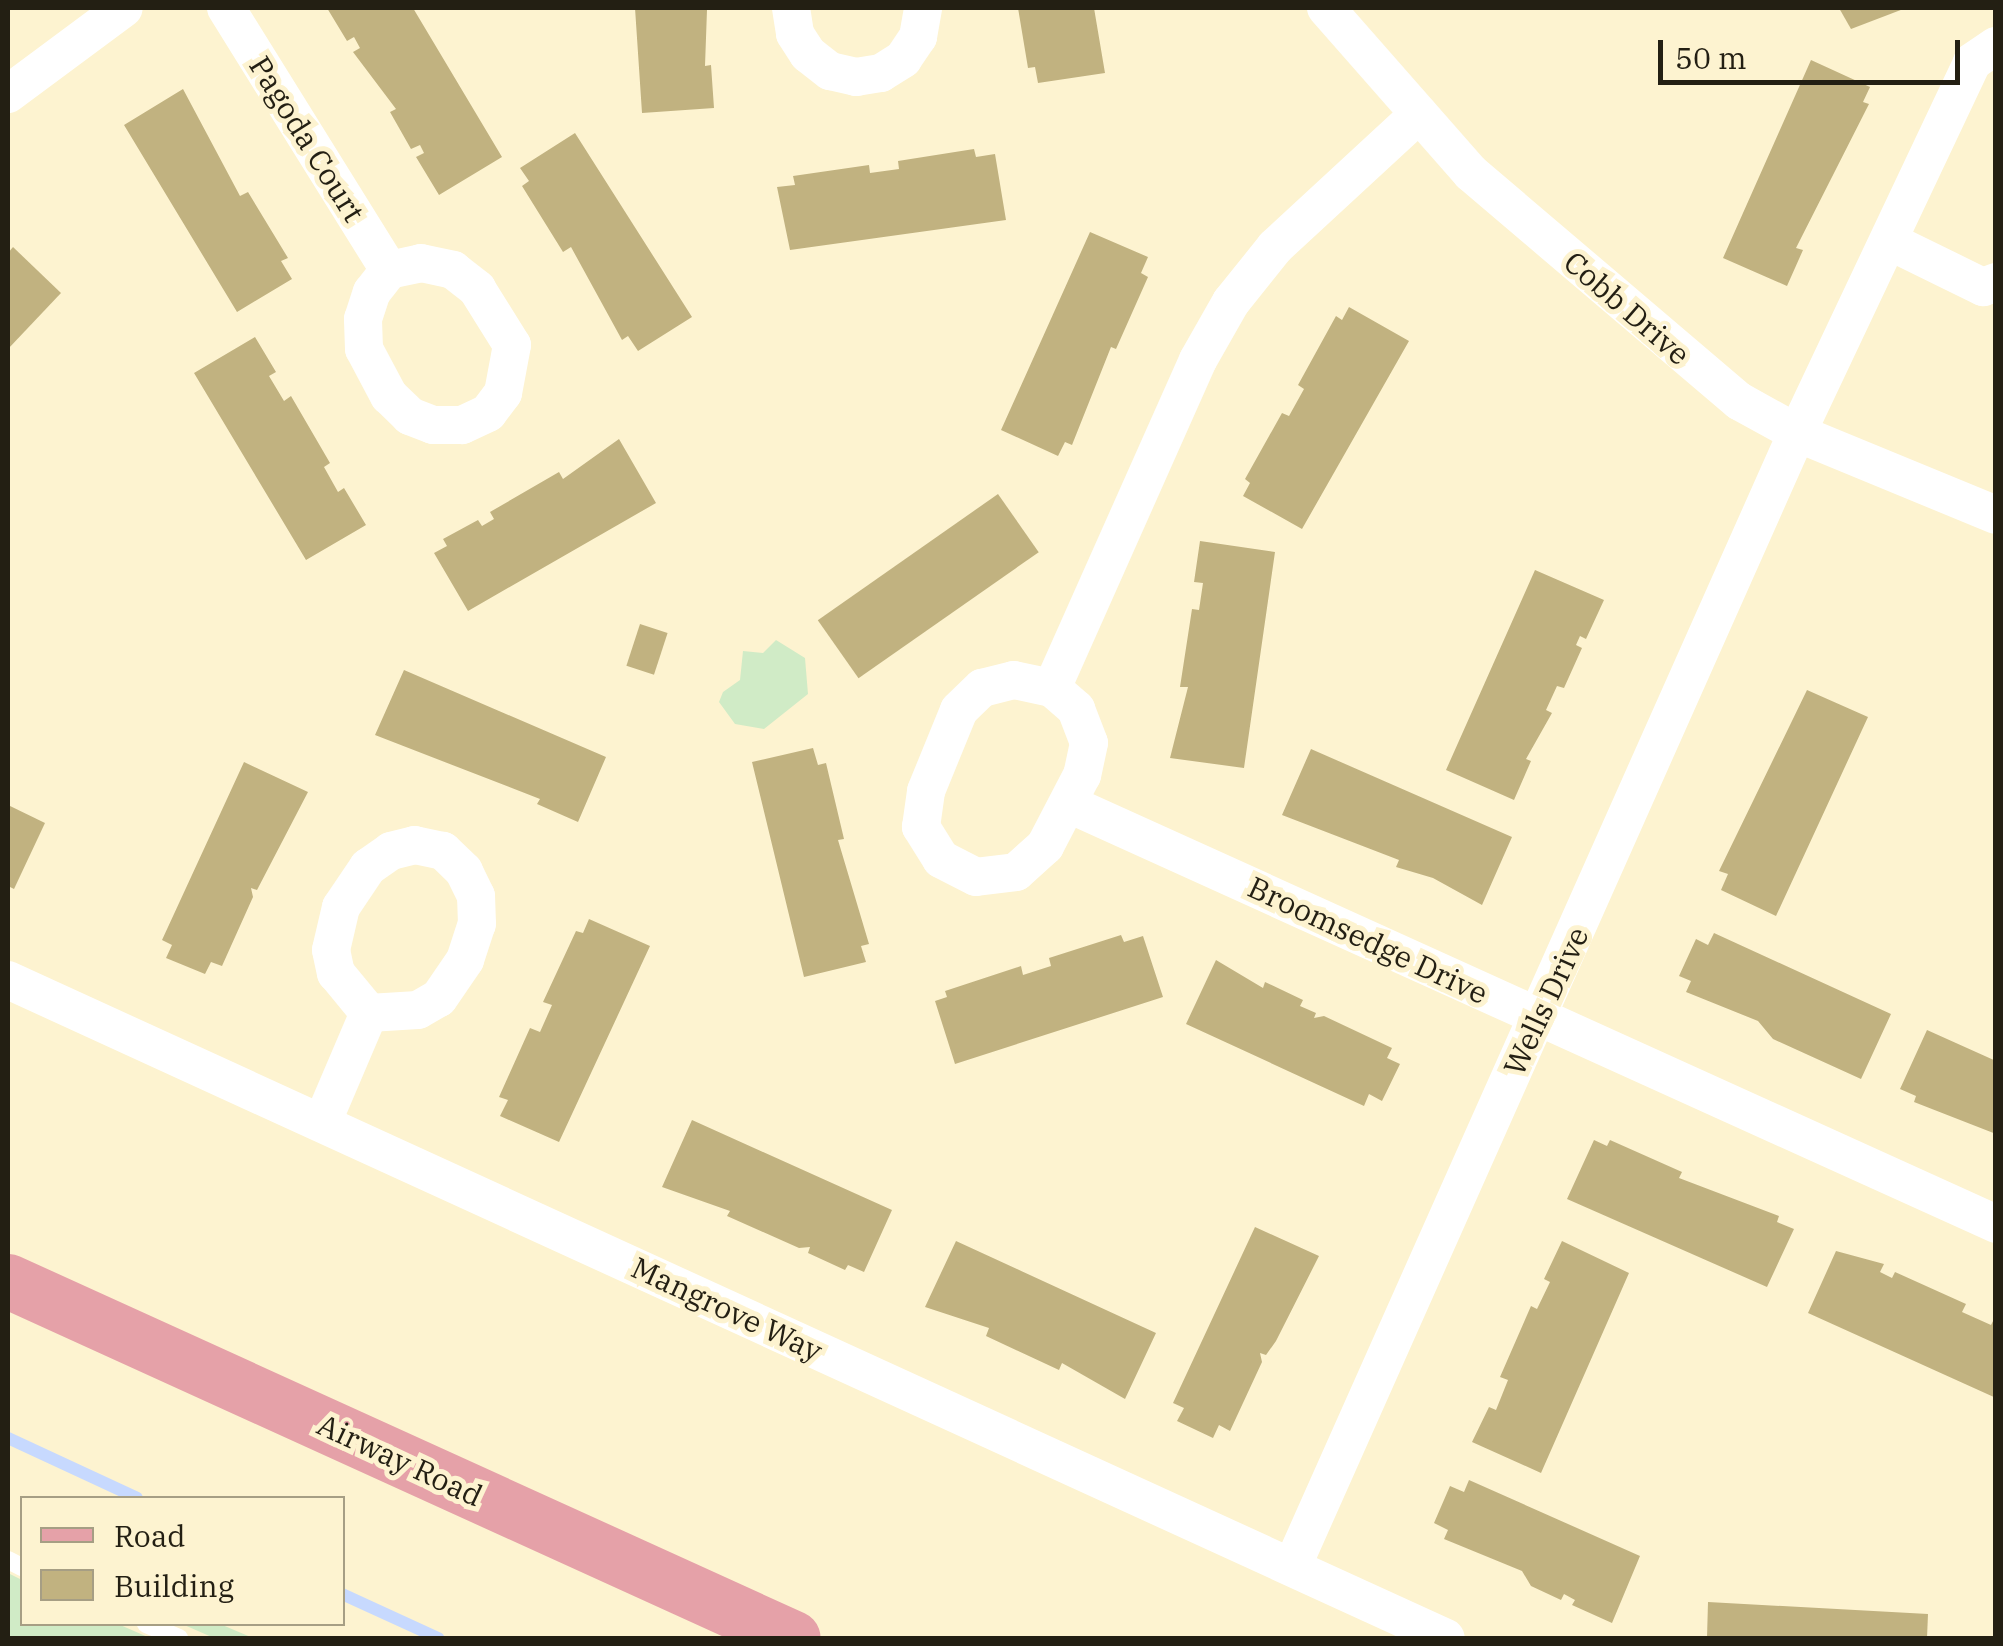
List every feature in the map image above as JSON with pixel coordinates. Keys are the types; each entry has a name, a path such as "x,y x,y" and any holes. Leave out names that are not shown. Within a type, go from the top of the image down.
{"main road":[{"name":"Airway Road","path":"8,1280 792,1638"}],"street":[{"path":"8,94 124,8"},
{"name":"Pagoda Court","path":"226,8 389,270"},
{"path":"790,8 795,34 808,54 830,71 856,76 880,74 904,59 918,37 923,8"},
{"name":"Cobb Drive","path":"1326,8 1471,172 1739,401 1797,434 1996,515"},
{"name":"Wells Drive","path":"1292,1567 1797,434 1972,62 1996,46"},
{"path":"1052,688 1198,360 1231,302 1275,247 1419,114"},
{"path":"1889,241 1983,286 1996,282"},
{"path":"421,263 453,270 477,289 512,345 512,368 488,413 462,425 433,425 410,416 389,396 364,349 363,319 389,270 421,263"},
{"path":"1014,680 1052,688 1076,709 1088,743 1070,804 1045,846 1016,872 976,877 941,859 921,827 926,791 959,710 982,688 1014,680"},
{"name":"Broomsedge Drive","path":"1070,804 1996,1224"},
{"path":"416,845 443,851 464,871 476,896 477,924 465,960 439,998 418,1010 369,1013 336,973 331,950 341,907 368,866 390,851 416,845"},
{"name":"Mangrove Way","path":"8,980 1446,1638"},
{"path":"322,1124 369,1013"}],"lane":[{"path":"151,1626 179,1638"}],"green space":[{"path":"776,640 805,658 808,694 764,729 735,724 719,702 723,692 740,680 743,651 763,653"},
{"path":"8,1573 20,1579 20,1626 123,1626 150,1638 8,1638"},
{"path":"187,1626 225,1626 253,1638 214,1638"}],"building":[{"path":"327,8 413,8 502,157 439,195 416,157 424,153 420,145 411,149 390,112 396,109 353,52 360,48 354,37 347,41"},
{"path":"635,8 707,10 705,66 711,65 714,108 642,113"},
{"path":"1018,8 1094,8 1105,73 1038,83 1035,67 1028,68"},
{"path":"1839,8 1906,8 1851,29"},
{"path":"1811,60 1870,87 1863,102 1869,104 1796,248 1803,250 1787,286 1723,258"},
{"path":"183,89 240,196 248,192 288,258 281,261 292,279 237,312 124,125"},
{"path":"575,133 692,317 638,351 628,336 622,340 571,247 563,252 522,186 529,181 520,168"},
{"path":"974,149 976,157 995,154 1006,220 790,250 777,187 795,185 793,176 869,165 870,173 899,169 898,161"},
{"path":"1090,232 1148,257 1141,273 1148,277 1116,349 1111,347 1072,445 1065,442 1058,456 1001,430"},
{"path":"13,247 61,293 8,349 8,253"},
{"path":"1349,307 1409,341 1302,529 1243,496 1250,483 1245,479 1282,413 1289,416 1304,389 1298,385 1336,316 1342,320"},
{"path":"255,337 276,372 269,376 284,401 291,396 330,463 324,467 338,492 344,488 366,525 306,560 194,373"},
{"path":"619,439 656,503 468,611 434,553 447,546 443,539 478,520 482,526 494,519 490,512 559,472 563,479"},
{"path":"998,494 1039,552 859,678 818,620"},
{"path":"1200,541 1275,552 1244,768 1170,758 1188,687 1180,687 1192,609 1199,610 1203,583 1194,582"},
{"path":"1535,570 1604,600 1586,639 1580,636 1576,645 1582,648 1564,688 1557,686 1546,710 1552,713 1526,759 1531,761 1514,800 1446,770"},
{"path":"640,624 668,633 654,675 626,666"},
{"path":"404,670 606,757 578,822 537,804 540,799 375,735"},
{"path":"1807,690 1868,717 1776,916 1721,890 1728,874 1719,871"},
{"path":"813,748 818,765 826,763 844,839 838,840 869,944 861,946 866,962 804,977 752,762"},
{"path":"1311,749 1512,837 1482,905 1433,878 1396,867 1399,860 1282,815"},
{"path":"244,762 308,792 257,890 251,888 253,897 222,966 211,962 205,974 166,958 172,945 162,940"},
{"path":"8,805 45,823 14,889 8,886"},
{"path":"589,919 650,946 559,1142 500,1116 508,1100 499,1097 530,1028 540,1032 552,1005 543,1002 576,931 583,933"},
{"path":"1714,933 1891,1014 1861,1079 1773,1039 1758,1021 1686,992 1691,981 1679,976 1696,939 1708,945"},
{"path":"1121,935 1124,942 1143,936 1163,997 955,1064 935,1001 947,997 945,991 1021,966 1023,975 1051,966 1049,958"},
{"path":"1216,960 1263,988 1265,982 1303,1000 1300,1006 1316,1013 1314,1018 1324,1016 1392,1048 1387,1058 1400,1064 1382,1101 1369,1094 1364,1106 1186,1024"},
{"path":"1927,1030 1996,1061 1996,1134 1914,1102 1916,1096 1900,1089"},
{"path":"692,1120 892,1210 864,1272 848,1265 845,1270 808,1253 810,1247 799,1248 727,1216 730,1211 662,1187"},
{"path":"1594,1140 1607,1146 1610,1140 1682,1172 1679,1178 1779,1216 1777,1222 1794,1229 1767,1287 1567,1199"},
{"path":"1255,1227 1319,1256 1276,1341 1266,1355 1260,1353 1262,1362 1230,1431 1219,1425 1213,1438 1177,1421 1184,1408 1173,1403"},
{"path":"956,1241 1156,1333 1125,1399 1062,1363 1059,1370 986,1336 989,1328 925,1307"},
{"path":"1562,1241 1629,1273 1541,1473 1472,1442 1489,1407 1496,1410 1508,1380 1500,1377 1531,1306 1537,1309 1550,1282 1544,1279"},
{"path":"1836,1251 1884,1264 1880,1272 1892,1278 1895,1272 1966,1304 1962,1312 1991,1325 1996,1315 1996,1398 1808,1313"},
{"path":"1469,1480 1640,1556 1612,1623 1572,1605 1575,1600 1564,1594 1561,1600 1531,1586 1522,1571 1444,1539 1448,1530 1434,1523 1450,1486 1464,1492"},
{"path":"1708,1602 1928,1614 1927,1638 1707,1638"}],"waterway":[{"path":"8,1438 133,1496"},
{"path":"345,1595 438,1638"}]}
